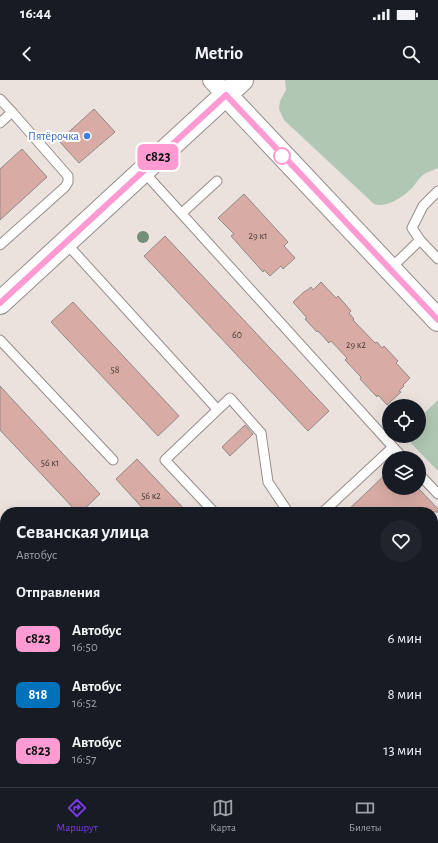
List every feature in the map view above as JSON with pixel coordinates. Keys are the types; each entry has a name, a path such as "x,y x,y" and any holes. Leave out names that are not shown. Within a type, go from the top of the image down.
{"street":[{"path":"2,298 66,242 143,170 219,88 242,80"},
{"path":"219,88 438,320"}],"lane":[{"path":"0,99 68,176 68,182 65,187 0,245"},
{"path":"0,123 12,112"},
{"path":"143,170 397,451"},
{"path":"182,213 217,181"},
{"path":"438,191 422,206 412,228 420,240 438,259"},
{"path":"390,269 420,240"},
{"path":"66,242 217,409"},
{"path":"0,340 113,460"},
{"path":"209,507 165,460 230,398 261,433 268,482 285,507"},
{"path":"329,507 393,447"},
{"path":"426,481 438,494"}],"green space":[{"path":"285,80 438,80 438,168 423,175 411,189 399,199 384,205 374,204 284,120 279,109 280,101 286,90"},
{"path":"438,400 438,471 426,459 426,451 419,451 411,443 426,443 426,411"}],"building":[{"path":"94,109 115,132 79,163 59,141"},
{"path":"22,149 47,177 0,220 0,169"},
{"path":"244,194 288,242 284,246 295,258 283,269 281,266 270,276 264,270 263,272 231,236 234,234 218,218"},
{"path":"165,236 329,411 308,431 144,256"},
{"path":"321,282 336,298 338,296 351,311 349,313 354,319 353,320 375,343 377,342 382,348 384,346 398,361 396,363 410,378 399,391 401,392 393,399 382,399 378,395 377,397 345,360 347,358 331,341 329,343 305,319 307,318 293,302 311,287 313,290"},
{"path":"73,302 179,416 158,436 51,322"},
{"path":"0,386 100,494 86,507 72,507 0,430"},
{"path":"245,425 253,434 230,456 222,447"},
{"path":"137,459 182,507 141,507 116,479"},
{"path":"382,478 382,495 425,495 436,507 351,507"}],"bus line":[{"name":"с823","path":"0,303 226,95 438,320"}],"place":[{"name":"Пятёрочка","path":"87,136"}]}
